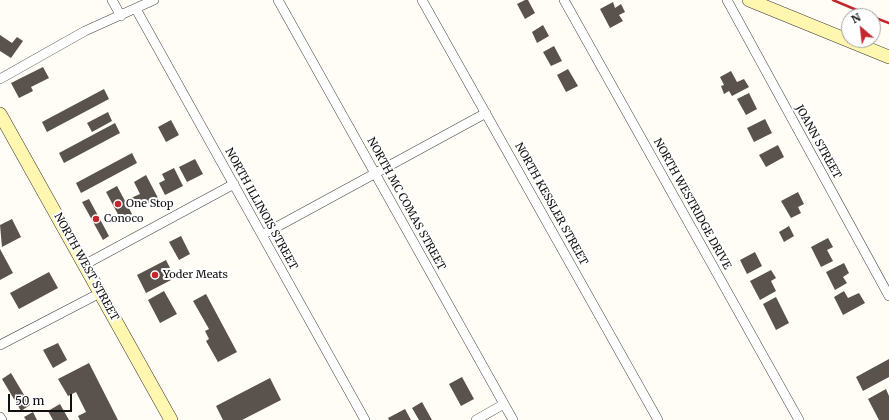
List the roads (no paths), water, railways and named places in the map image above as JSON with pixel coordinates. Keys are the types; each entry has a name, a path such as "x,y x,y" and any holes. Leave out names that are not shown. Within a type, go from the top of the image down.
{"main road":[{"path":"749,0 889,57"},
{"name":"NORTH WEST STREET","path":"0,114 100,293 167,419"}],"street":[{"path":"112,0 121,16"},
{"path":"0,79 85,31 154,0"},
{"name":"NORTH MC COMAS STREET","path":"278,0 513,420"},
{"name":"NORTH KESSLER STREET","path":"422,0 658,420"},
{"name":"NORTH WESTRIDGE DRIVE","path":"564,0 799,420"},
{"name":"JOANN STREET","path":"727,0 889,296"},
{"name":"NORTH ILLINOIS STREET","path":"136,9 365,420"},
{"path":"262,235 486,113"},
{"path":"84,265 234,184"},
{"path":"0,345 100,293"},
{"path":"476,420 504,404"}],"railway":[{"path":"833,0 852,8"},
{"path":"881,20 889,23"}],"place":[{"name":"One Stop","path":"118,204"},
{"name":"Conoco","path":"96,219"},
{"name":"Yoder Meats","path":"155,275"}]}
